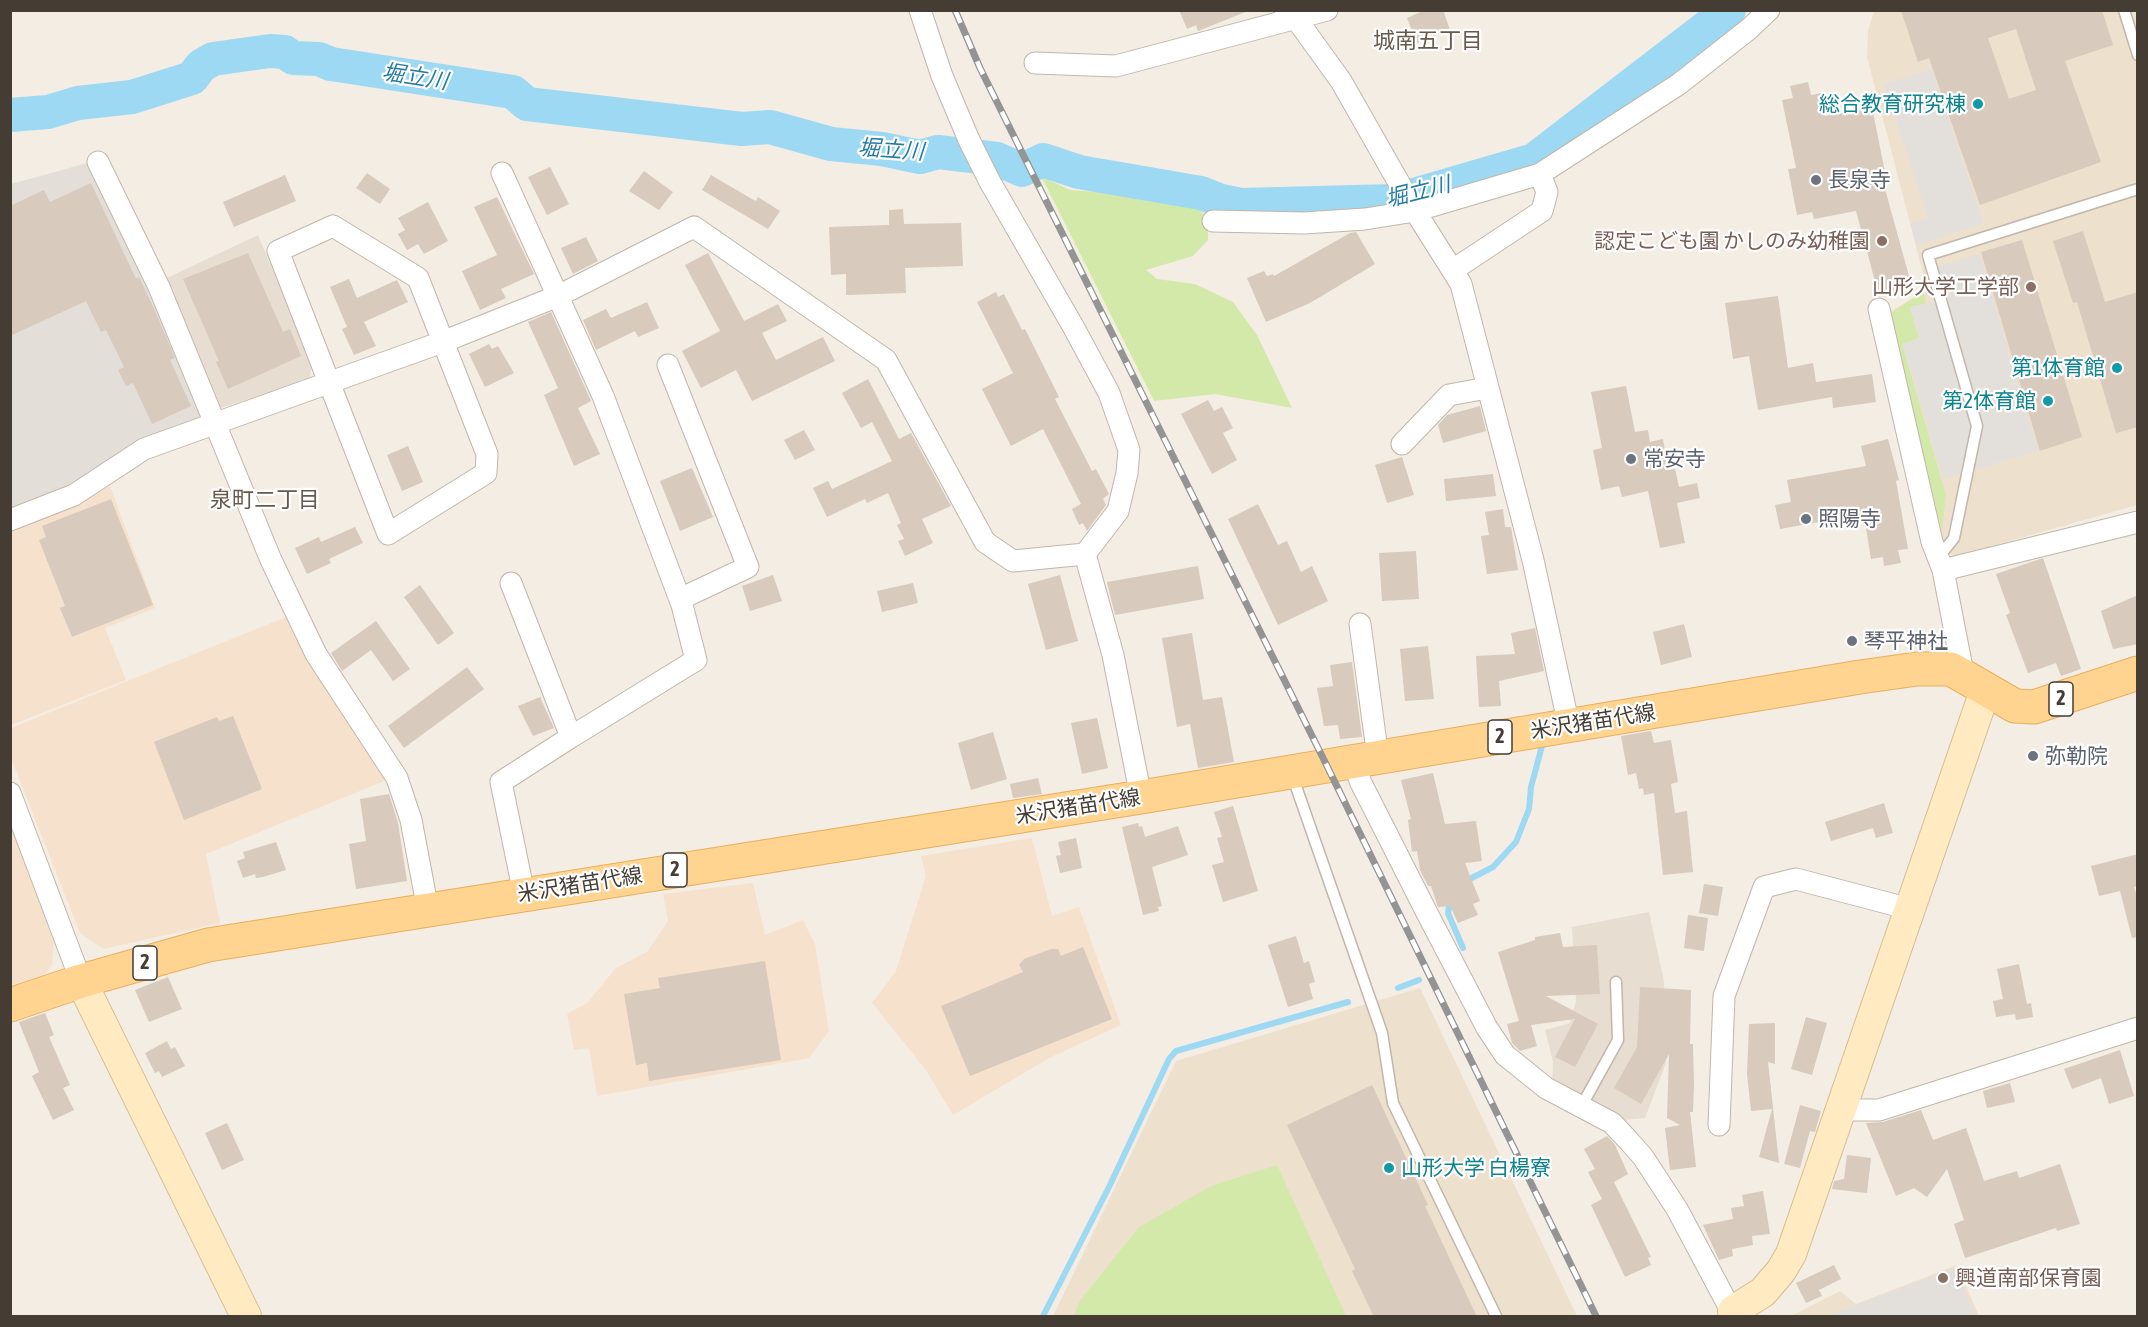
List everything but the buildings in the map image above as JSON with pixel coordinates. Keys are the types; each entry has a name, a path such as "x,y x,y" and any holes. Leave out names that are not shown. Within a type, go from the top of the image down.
{"main road":[{"name":"米沢猪苗代線","path":"10,1005 81,981 208,945 1141,797 1917,669 1938,668 1975,681 2015,706 2034,707 2138,673"}],"street":[{"path":"10,520 74,495 144,449 445,342 558,296 694,227 886,360 986,542 1013,561 1085,554 1118,511 1128,473 1129,450 1104,383 990,182 969,140 942,76 920,10"},
{"path":"1035,63 1116,66 1291,15 1327,10"},
{"path":"1213,221 1304,223 1365,219 1540,174 1679,84 1749,29 1769,10"},
{"path":"1291,15 1341,81 1413,207 1453,270 1465,295 1487,388 1533,560 1569,726"},
{"path":"98,162 159,286 271,560 316,654 397,778 411,820 428,910"},
{"path":"502,173 603,396 680,599 696,660 501,782 524,894"},
{"path":"1453,270 1542,212 1547,192 1540,174"},
{"path":"333,226 418,278 445,342 487,454 486,473 388,534 278,251 333,226"},
{"path":"1360,624 1366,760 1361,783 1487,1028 1505,1055 1525,1073 1545,1088 1612,1123 1643,1157 1677,1209 1734,1314 1763,1292 1786,1263 1910,909 1975,681 1932,542 1879,309"},
{"path":"668,365 748,567 680,599"},
{"path":"1402,444 1449,395 1487,388"},
{"path":"1940,564 2138,522"},
{"path":"1085,554 1113,656 1141,797"},
{"path":"511,583 571,737"},
{"path":"13,805 81,981 246,1317"},
{"path":"1719,1125 1724,996 1764,887 1796,879 1910,909"},
{"path":"1841,1110 1879,1110 2138,1028"}],"lane":[{"path":"2124,10 2138,55"},
{"path":"1940,564 1954,538 1977,426 1928,255 2138,189"},
{"path":"1291,772 1382,1033 1392,1103 1496,1317"},
{"path":"1581,1107 1617,1040 1616,982"}],"shaded area":[{"name":"山形大学工学部","path":"1874,11 2137,11 2137,505 1953,557 1943,545 1887,314 1922,292 1925,281 1867,57 1868,31"},
{"path":"1932,69 1983,223 1917,245 1910,224 1928,218 1884,84"},
{"path":"91,162 153,290 206,418 71,491 11,515 11,184"},
{"path":"258,235 312,363 309,381 220,408 165,279"},
{"path":"1980,254 2038,451 1943,479 1903,344 1919,338 1910,308 1939,300 1929,269"},
{"path":"110,486 155,608 105,628 126,680 11,725 11,531 77,505"},
{"path":"286,617 343,712 389,779 206,854 220,923 103,949 80,933 11,758 11,728"},
{"path":"11,824 54,943 52,965 41,979 11,992"},
{"path":"1032,838 1052,916 1079,907 1121,1025 1049,1058 953,1115 926,1070 872,1003 896,971 926,876 921,856"},
{"path":"753,883 765,935 803,920 815,944 829,1031 809,1058 597,1096 589,1048 574,1050 567,1014 587,1003 616,968 647,952 668,921 663,894"},
{"path":"1649,912 1664,981 1666,1063 1645,1118 1613,1121 1552,1089 1553,1062 1545,1030 1570,1023 1576,1001 1572,927"},
{"path":"1420,988 1577,1316 1053,1316 1176,1061"},
{"name":"興道南部保育園","path":"1957,1265 1979,1316 1791,1316 1840,1291 1856,1304"},
{"name":"興道南部保育園","path":"1955,1268 1976,1316 1827,1316"}],"green space":[{"path":"1041,176 1070,190 1184,198 1208,218 1208,240 1193,256 1146,270 1157,279 1195,284 1233,302 1257,335 1292,408 1215,394 1154,401"},
{"path":"1923,292 1926,303 1910,307 1919,338 1902,344 1946,495 1942,531 1888,315"},
{"path":"1277,1165 1346,1316 1074,1316 1079,1302 1139,1227 1211,1186"}],"waterway":[{"name":"堀立川","path":"10,115 48,112 78,103 132,97 192,78 201,66 213,59 270,51 285,52 293,58 319,59 331,64 513,92 527,104 742,129 770,127 831,144 882,149 920,157 938,152 997,159 1022,170 1043,160 1079,172 1201,193 1221,201 1241,205 1393,201 1534,160 1729,10"},
{"path":"1464,882 1493,867 1516,842 1529,809 1531,787 1542,746"},
{"path":"1450,898 1448,913 1463,948"},
{"path":"1398,988 1419,980"},
{"path":"1043,1316 1110,1185 1169,1059 1176,1051 1348,1002"}],"railway":[{"path":"955,10 980,68 1327,766 1596,1316"}],"place":[{"name":"総合教育研究棟","path":"1978,104"},
{"name":"長泉寺","path":"1816,180"},
{"name":"認定こども園 かしのみ幼稚園","path":"1882,241"},
{"name":"山形大学工学部","path":"2031,287"},
{"name":"第1体育館","path":"2117,368"},
{"name":"第2体育館","path":"2048,401"},
{"name":"常安寺","path":"1631,459"},
{"name":"照陽寺","path":"1806,519"},
{"name":"琴平神社","path":"1852,641"},
{"name":"弥勒院","path":"2033,756"},
{"name":"山形大学 白楊寮","path":"1389,1168"},
{"name":"興道南部保育園","path":"1943,1278"}],"district":[{"name":"城南五丁目","path":"1428,41"},
{"name":"泉町二丁目","path":"265,500"}]}
